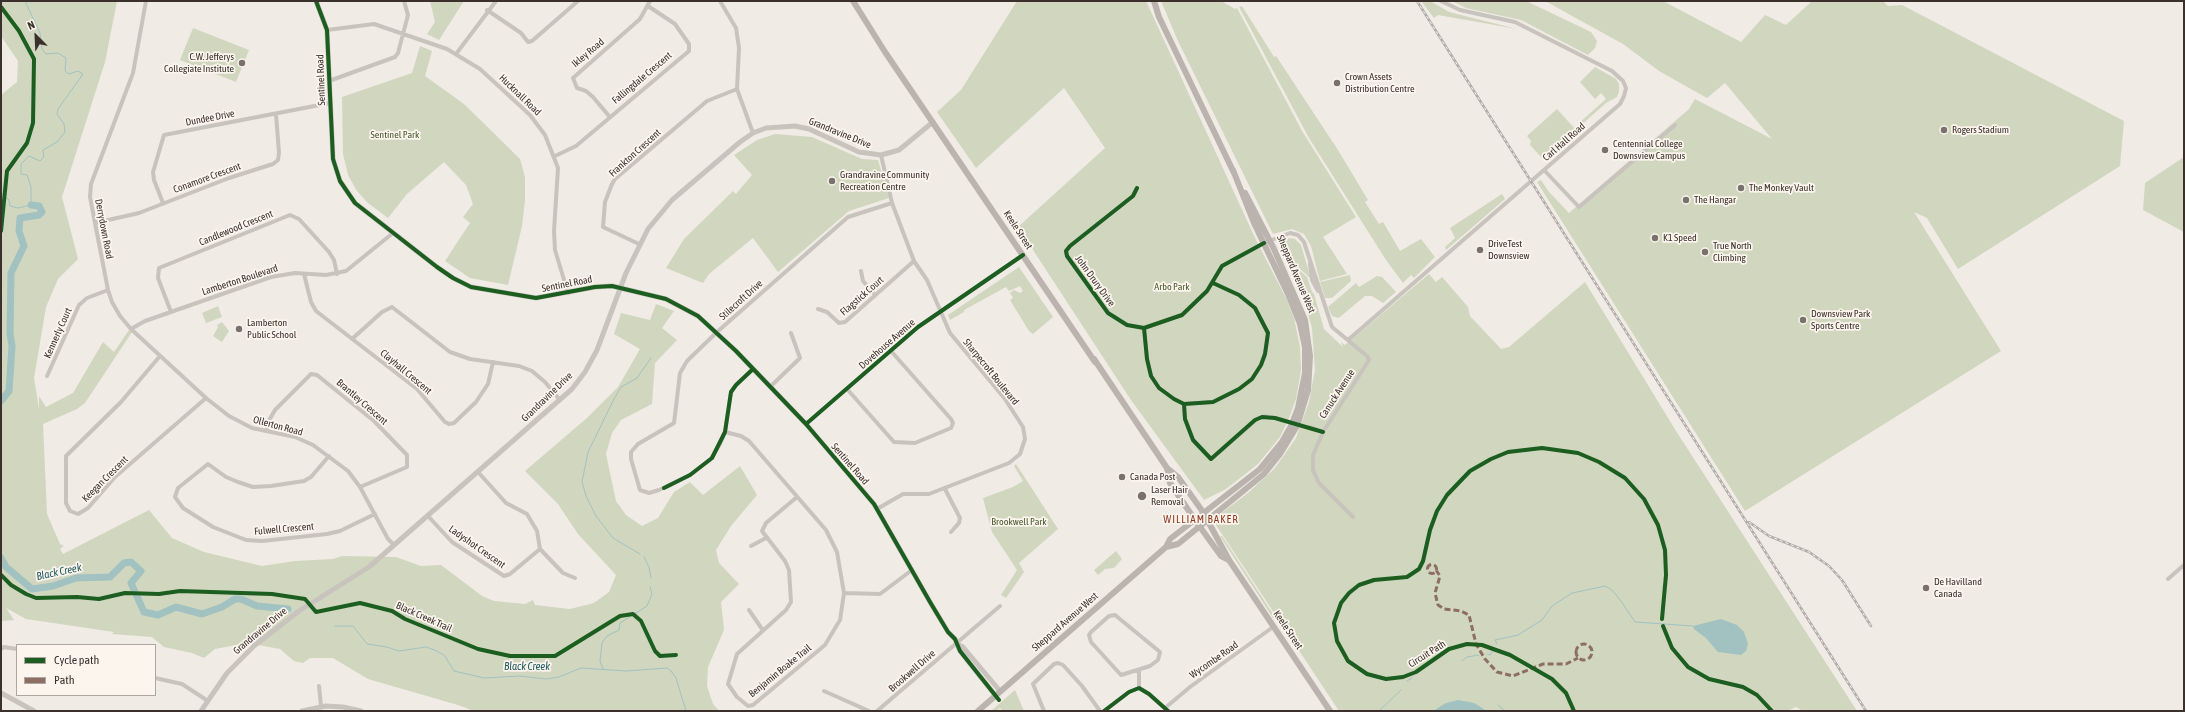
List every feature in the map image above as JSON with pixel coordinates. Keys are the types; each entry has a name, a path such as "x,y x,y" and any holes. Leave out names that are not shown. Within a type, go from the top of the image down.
{"main road":[{"name":"Keele Street","path":"853,1 1167,468 1178,478 1202,512 1229,560 1330,711"},
{"name":"Sheppard Avenue West","path":"1154,1 1158,17 1233,170 1270,240 1305,320 1310,356 1308,390 1297,426 1280,454 1252,485 1178,544 1166,547"},
{"name":"Sheppard Avenue West","path":"978,711 1166,547 1170,538 1260,469 1272,456 1291,426 1302,391 1305,351 1300,324 1295,308 1264,243 1233,170"},
{"name":"Keele Street","path":"1167,468 1170,483 1221,556 1229,560"}],"street":[{"name":"Derrydown Road","path":"146,1 133,73 90,184 90,197 108,290 120,316 131,329 206,398 229,416"},
{"name":"Sentinel Road","path":"316,1 327,30 333,158 340,182 355,203 437,267 453,278 471,287 536,298 601,286 620,288 662,298 680,305 698,316 716,332 806,424 877,509 960,651 998,693"},
{"path":"329,81 395,57 404,34 408,15 404,1"},
{"path":"456,54 487,10 496,1"},
{"path":"487,10 521,33 528,42 532,41 578,1"},
{"name":"Ikley Road","path":"609,116 593,97 586,91 577,88 572,78 630,29 640,19 650,1"},
{"path":"720,1 736,28 738,41 737,88 754,133"},
{"name":"Carl Hall Road","path":"1348,340 1620,104 1626,91 1623,81 1615,72 1515,22 1460,10 1441,1"},
{"name":"Fallingdale Crescent","path":"555,156 576,146 609,116 689,51 689,44 675,24 648,6"},
{"name":"Hucknall Road","path":"327,30 370,24 404,34 456,54 488,75 530,115 545,135 555,156 559,175 554,231 555,250 568,293"},
{"name":"Frankton Crescent","path":"639,244 603,227 605,202 615,179 707,101 737,88"},
{"name":"Dundee Drive","path":"162,203 154,180 153,172 164,135 330,103"},
{"name":"Conamore Crescent","path":"95,223 124,217 276,162 279,153 276,114"},
{"name":"Grandravine Drive","path":"201,711 227,673 254,646 299,611 356,577 428,516 572,389 590,363 639,244 648,229 672,200 740,142 754,133 779,126 794,126 815,131 859,152 881,155 899,150 933,122"},
{"path":"1544,170 1579,207 1676,125"},
{"name":"Sharpecroft Boulevard","path":"877,509 903,494 929,494 1009,463 1021,452 1025,437 1022,425 1000,392 953,338 927,280 914,261 892,202 881,155"},
{"name":"John Drury Drive","path":"1137,188 1134,196 1070,246 1066,253 1108,313 1127,325 1144,328"},
{"name":"Stilecroft Drive","path":"753,370 736,385 731,392 725,432 712,458 700,469 654,492 645,493 640,490 631,459 632,450 638,444 674,423 681,370 687,361 716,332 848,217 892,202"},
{"name":"Candlewood Crescent","path":"171,312 158,278 159,268 286,216 296,216 330,252 334,260 337,274"},
{"name":"Lamberton Boulevard","path":"131,329 146,321 271,277 304,274 337,274 346,272 392,233"},
{"path":"1213,283 1239,295 1258,310 1268,333 1265,354 1254,376 1239,389 1217,401 1184,404 1163,391 1153,380 1147,363 1144,328 1182,315 1193,307 1213,283 1217,271 1222,266 1270,240 1290,233 1298,235 1304,242 1308,253 1312,280 1318,291 1332,327 1348,340"},
{"name":"Dovehouse Avenue","path":"806,424 918,327 1023,255"},
{"name":"Flagstick Court","path":"818,309 827,312 838,323 845,322 914,261"},
{"path":"861,271 863,280 875,295"},
{"name":"Clayhall Crescent","path":"304,274 314,308 417,389 445,422 449,424 454,422 469,410 484,392 488,384 493,362"},
{"name":"Kennerly Court","path":"47,376 79,305 87,298 108,290"},
{"path":"352,339 382,312 392,307 450,352 470,359 519,366 532,371 545,382 560,400"},
{"path":"770,386 800,358 791,333"},
{"name":"Canuck Avenue","path":"1348,340 1369,360 1323,432 1313,455 1316,476 1332,497 1353,517"},
{"path":"847,389 894,442 915,443 951,428 953,423 951,419 891,351"},
{"name":"Keegan Crescent","path":"160,356 115,408 66,456 66,503 70,511 78,514 88,508 116,478 206,398"},
{"name":"Brantley Crescent","path":"267,431 268,424 275,410 311,374 317,375 374,421 407,456 407,467 360,487"},
{"path":"1184,404 1185,419 1193,440 1211,458 1257,419 1265,416 1275,418"},
{"name":"Ollerton Road","path":"229,416 252,428 295,436 313,445 329,456 348,471 360,487 388,539 394,545"},
{"path":"1310,427 1323,432"},
{"name":"Benjamin Boake Trail","path":"725,432 741,436 749,441 829,534 840,560 844,593 840,620 825,645 753,705 748,706 733,693 728,684 728,679 739,651 786,610 791,602 788,566 766,538"},
{"name":"Fulwell Crescent","path":"329,456 311,477 304,481 272,486 253,487 238,482 226,477 208,464 178,488 175,498 183,508 213,527 246,540 262,541 327,534 340,531 375,514"},
{"path":"478,472 506,503 524,512 530,517 537,531 540,549 563,573 575,578"},
{"path":"945,489 960,518 959,523 951,532"},
{"path":"751,546 766,538 762,531 766,523 797,497"},
{"name":"Ladyshot Crescent","path":"428,516 452,542 504,576 510,574 540,549"},
{"path":"2168,579 2184,565"},
{"path":"844,593 880,594 912,570"},
{"name":"Brookwell Drive","path":"877,711 1000,606"},
{"path":"749,610 762,630"},
{"path":"1109,616 1118,616 1160,652 1158,660 1150,666 1139,670 1125,675 1118,673 1089,638 1091,632 1109,616"},
{"name":"Wycombe Road","path":"1166,710 1190,687 1273,626"},
{"path":"1,649 4,647 16,649"},
{"path":"1044,711 1033,684 1058,662 1063,665 1072,675 1100,711"},
{"path":"1139,670 1139,688"},
{"path":"156,678 182,684 208,701"},
{"path":"319,686 321,706"},
{"path":"1104,711 1132,690 1139,688 1149,694 1166,710"},
{"path":"824,691 868,711"},
{"path":"1,693 34,711"},
{"path":"302,711 321,706 337,706 361,711"},
{"path":"1110,707 1114,711"}],"green space":[{"path":"1,1 117,1 105,62 62,197 78,259 58,279 46,307 34,378 39,409 39,396 46,407 73,393 103,342 114,352 129,330 132,332 85,403 77,409 43,424 47,514 60,544 64,546 60,549 63,554 149,510 172,538 204,552 262,566 295,561 333,559 342,556 396,557 421,566 441,565 482,596 494,601 525,604 533,600 535,605 570,609 594,603 609,592 616,575 578,534 558,504 525,471 587,418 618,387 640,349 614,334 621,313 650,320 656,304 674,311 662,328 677,340 655,363 652,404 621,420 612,433 606,454 616,501 626,515 642,526 658,518 674,492 690,482 703,495 740,466 757,495 731,526 716,550 719,563 739,584 721,602 724,630 708,667 707,686 713,704 719,711 474,711 368,679 333,658 310,658 303,663 294,661 280,649 247,643 215,649 204,658 192,653 164,647 152,637 112,634 114,632 26,619 6,608 14,620 1,621 1,95 17,82 18,61 1,36"},
{"path":"430,1 464,1 439,40 427,34 435,22"},
{"name":"Arbo Park","path":"1017,1 1146,1 1256,240 1287,300 1294,318 1300,347 1301,370 1296,399 1280,437 1258,464 1226,489 1204,500 1131,400 1018,227 1105,148 1064,88 976,168 937,112 961,90"},
{"path":"1161,1 1221,1 1235,9 1237,8 1302,131 1356,217 1323,237 1347,274 1320,281 1311,246 1304,234 1292,229 1273,234 1178,41"},
{"path":"1421,1 1430,1 1449,12 1517,29 1438,15 1434,18"},
{"path":"1452,1 1526,1 1591,32 1597,41 1595,48 1588,55 1521,20 1466,8"},
{"path":"1545,1 1663,1 1741,42 1765,15 1786,25 1812,1 1883,1 1888,6 1902,5 2124,121 2120,166 1958,269 1927,218 1914,212 2001,351 1745,511 1537,182 1541,180 1549,192 1569,213 1689,109 1695,99 1772,139 1725,83 1707,98 1659,71 1623,44"},
{"path":"1242,6 1274,57 1276,56 1338,150 1368,200 1365,202 1379,224 1383,222 1400,251 1421,239 1435,257 1414,278 1411,275 1403,283 1386,260 1309,138 1239,7"},
{"path":"193,28 249,50 236,82 180,60"},
{"name":"Sentinel Park","path":"420,46 432,51 425,76 464,104 520,159 525,177 525,200 522,226 508,285 470,278 445,261 470,223 463,217 473,204 466,185 444,162 407,194 388,218 368,203 357,191 348,175 343,154 342,97 412,73"},
{"path":"1595,67 1616,79 1619,84 1619,92 1617,97 1606,103 1579,127 1579,123 1606,99 1601,93 1595,99 1580,82"},
{"path":"1557,109 1576,130 1543,159 1530,145 1531,141 1527,136"},
{"path":"775,134 812,137 862,159 878,160 889,198 849,211 778,272 753,238 709,274 703,283 666,268 684,239 733,191 736,194 752,175 734,155 757,140"},
{"path":"2184,157 2184,232 2143,210 2145,183"},
{"path":"1502,194 1505,199 1446,250 1445,247 1455,238 1450,228"},
{"path":"1289,238 1295,239 1301,245 1311,279 1284,254 1278,243"},
{"path":"1284,256 1307,277 1314,294 1324,329 1343,347 1341,342 1345,345 1429,274 1436,282 1442,277 1468,307 1470,316 1501,349 1509,347 1585,282 1676,431 1857,711 1803,711 1796,707 1787,711 1339,711 1214,522 1216,517 1248,493 1275,468 1296,438 1309,402 1315,370 1312,328 1303,296"},
{"path":"1019,267 1053,317 1033,334 1029,331 1010,300 1013,298 1010,293 1014,290 1020,293 1023,291 1020,286 1009,291 1006,287 964,310 964,312 950,320 948,315"},
{"path":"1350,275 1351,281 1332,298 1325,298 1320,282"},
{"path":"1377,276 1382,277 1396,292 1383,303 1372,296 1365,296 1338,318 1332,316 1328,307 1356,283 1359,287"},
{"path":"218,306 222,317 206,323 202,313"},
{"path":"222,322 229,331 222,342 213,336 218,327 217,325"},
{"name":"Brookwell Park","path":"1016,464 1058,529 1019,563 1024,572 1006,598 1001,595 1017,570 992,532 983,498 1013,487 1023,481 1014,466"},
{"path":"1220,536 1222,536 1275,617 1273,618"},
{"path":"1116,551 1122,559 1114,568 1105,569 1098,575 1094,570"},
{"path":"1015,690 1024,711 1003,711 1000,708 997,711 991,711"}],"water":[{"path":"1721,619 1737,625 1744,632 1748,644 1746,651 1741,655 1718,652 1706,638 1694,629 1693,626"},
{"path":"1458,700 1474,703 1487,711 1433,711 1446,703"}],"waterway":[{"name":"Black Creek","path":"7,198 10,206 18,208 31,205 31,187 27,175 21,174 21,164 29,156 40,161 44,157 43,150 57,142 65,132 64,124 57,114 58,109 83,74 78,71 69,74 65,71 66,58 58,53 46,54 42,49 40,33 25,1"},
{"name":"Black Creek","path":"1,401 9,391 12,346 10,333 11,273 24,246 19,231 20,218 39,215 42,212 39,206 31,205"},
{"path":"640,554 613,538 596,516 586,496 582,482 588,452 615,397 621,387 637,378 651,358"},
{"path":"644,557 649,567 651,578"},
{"name":"Black Creek","path":"1,558 6,567 32,589 53,586 76,578 110,577 124,563 131,562 141,571 131,583 144,612 158,615 176,607 202,614 222,607 235,599 241,599 257,606 288,609"},
{"path":"1497,644 1495,640 1518,635 1542,620 1552,606 1572,593 1605,586 1612,590 1635,622 1693,626"},
{"path":"603,669 600,661 602,643 607,636 619,630 620,623 647,606 652,594 650,587"},
{"name":"Black Creek","path":"335,626 353,626 367,644 387,647 399,651 426,647 445,656 454,671 484,678 520,676 546,679 559,677 581,668 626,671 667,668 676,678 686,711"},
{"path":"1487,654 1490,655 1493,651"},
{"path":"1462,661 1467,657 1479,655"},
{"path":"1407,681 1412,678"},
{"path":"1379,711 1401,690"},
{"path":"1498,705 1505,711"}],"railway":[{"path":"1417,1 1866,711"},
{"path":"1749,522 1769,536 1809,552 1829,566 1842,580 1871,626"}],"marked path":[{"path":"1432,564 1437,569 1432,574 1427,569 1432,564"},
{"path":"1436,570 1440,576 1435,593 1438,605 1444,609 1461,611 1469,615 1476,644 1485,659 1497,672 1513,676 1543,664 1566,664 1578,658"},
{"path":"1581,644 1587,644 1592,649 1592,652 1590,658 1587,660 1581,660 1576,655 1576,649 1581,644"}],"cycle path":[{"path":"316,1 327,30 333,159 340,181 355,203 437,267 453,278 471,287 536,298 595,287 612,286 666,299 698,316 736,351 806,424 874,504 930,602 948,632 955,639 960,651 999,700"},
{"path":"1,7 19,31 34,59 33,123 27,143 7,171 1,231"},
{"path":"1137,188 1133,196 1070,246 1066,251 1067,256 1108,313 1127,325 1144,328 1182,315 1207,291 1222,266 1264,243"},
{"path":"806,424 918,327 1023,255"},
{"path":"1144,328 1147,359 1151,376 1159,388 1174,399 1184,404 1213,402 1239,389 1252,379 1261,365 1265,354 1268,333 1255,308 1239,295 1213,283"},
{"path":"664,488 690,475 712,458 725,432 731,392 736,385 753,369"},
{"path":"1184,404 1185,419 1193,440 1211,459 1255,420 1262,417 1275,418 1323,432"},
{"name":"Circuit Path","path":"1574,711 1566,693 1552,679 1510,655 1482,645 1467,644 1449,649 1416,672 1403,677 1386,679 1367,674 1348,661 1337,641 1334,623 1341,603 1349,593 1359,585 1374,580 1407,577 1419,569 1423,561 1430,530 1437,511 1447,495 1470,471 1491,459 1508,452 1542,448 1578,453 1599,462 1625,478 1644,499 1658,525 1665,550 1666,575 1662,619"},
{"name":"Black Creek Trail","path":"1,575 11,585 36,598 77,597 99,599 125,593 159,594 180,591 272,594 305,599 316,612 360,603 392,611 405,619 478,649 510,656 555,656 620,616 633,614 641,621 655,651 660,656 676,655"},
{"path":"1663,626 1672,648 1688,667 1709,679 1743,687 1757,695 1772,711"},
{"path":"1104,711 1129,692 1139,688 1149,694 1168,711"}],"place":[{"name":"C.W. Jefferys Collegiate Institute","path":"242,63"},
{"name":"Crown Assets Distribution Centre","path":"1337,83"},
{"name":"Rogers Stadium","path":"1944,130"},
{"name":"Centennial College Downsview Campus","path":"1605,150"},
{"name":"Grandravine Community Recreation Centre","path":"832,181"},
{"name":"The Monkey Vault","path":"1741,188"},
{"name":"The Hangar","path":"1686,200"},
{"name":"K1 Speed","path":"1655,238"},
{"name":"DriveTest Downsview","path":"1480,250"},
{"name":"True North Climbing","path":"1705,252"},
{"name":"Downsview Park Sports Centre","path":"1803,320"},
{"name":"Lamberton Public School","path":"239,329"},
{"name":"Canada Post","path":"1122,477"},
{"name":"Laser Hair Removal","path":"1142,496"},
{"name":"De Havilland Canada","path":"1926,588"}],"district":[{"name":"WILLIAM BAKER","path":"1201,520"}]}
